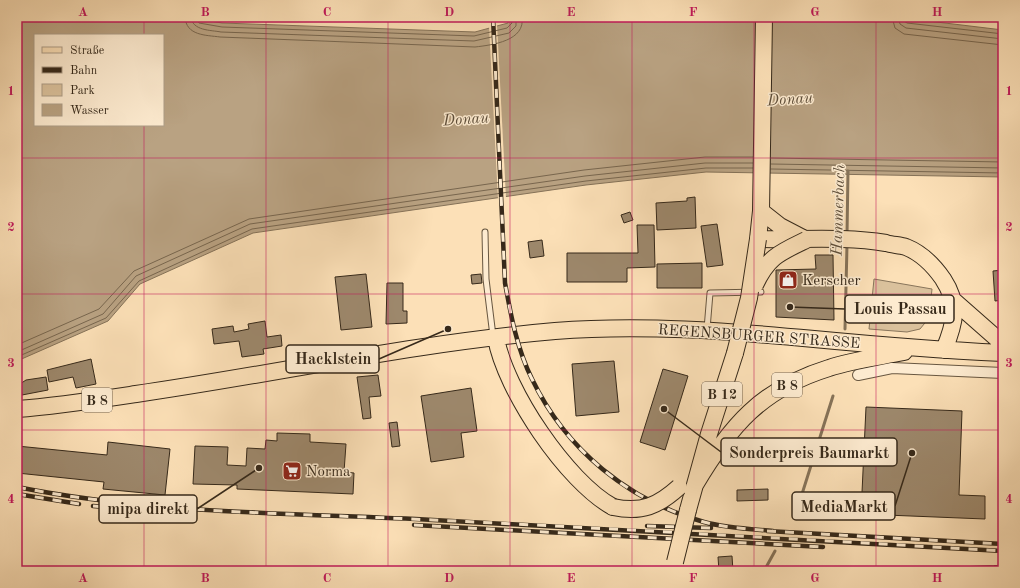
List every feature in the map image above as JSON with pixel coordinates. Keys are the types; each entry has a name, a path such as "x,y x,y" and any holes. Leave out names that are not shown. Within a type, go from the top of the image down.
{"main road":[{"path":"764,17 761,211 780,226 806,240"},
{"name":"B 12","path":"709,434 755,295 761,211"},
{"path":"758,239 867,240 906,247 926,259 937,270 946,283 953,300 953,327 944,350"},
{"path":"755,295 763,269 779,253 806,240"},
{"path":"953,300 1003,344"},
{"name":"REGENSBURGER STRASSE","path":"17,409 48,407 183,387 440,345 557,331 618,328 706,330 944,350 1003,353"},
{"name":"B 8","path":"494,338 519,398 566,467 595,496 613,507 635,510 648,507 687,486 737,424 751,409 772,393 799,379 830,367 920,348"},
{"name":"B 8","path":"687,486 709,434"},
{"path":"674,567 688,510 687,486"}],"street":[{"name":"REGENSBURGER STRASSE","path":"857,377 892,368 979,376 1003,373"}],"lane":[{"path":"484,232 486,279 494,338"},
{"path":"706,330 710,293 755,295"}],"green space":[{"path":"874,279 932,289 929,318 920,329 907,332 869,329"}],"water":[{"name":"Donau","path":"17,17 188,17 222,23 475,32 508,23 507,19 499,17 895,17 1003,30 1003,177 706,172 586,185 253,233 140,284 108,321 17,361"}],"pier":[{"path":"497,24 506,198 498,199 489,26"}],"building":[{"path":"695,197 696,228 657,230 656,203 687,201 687,198"},
{"path":"630,212 633,220 624,223 621,215"},
{"path":"717,224 723,265 707,267 701,226"},
{"path":"637,225 654,225 655,267 627,268 627,282 567,282 567,253 638,253"},
{"path":"542,240 544,256 530,258 528,242"},
{"path":"815,255 833,255 834,320 776,317 776,270 816,269"},
{"path":"702,263 702,288 657,288 657,264"},
{"path":"1003,270 1003,300 995,301 993,271"},
{"path":"366,274 372,327 341,330 335,277"},
{"path":"481,274 482,283 472,284 471,275"},
{"path":"387,283 403,283 403,311 407,311 407,323 386,324"},
{"path":"265,321 267,337 281,335 282,346 263,349 264,354 242,357 239,341 214,344 212,329 233,326 234,332 249,329 248,324"},
{"path":"91,359 96,384 76,388 73,377 49,382 47,370"},
{"path":"614,361 619,412 576,416 572,364"},
{"path":"663,369 688,376 665,450 640,442"},
{"path":"378,375 381,396 369,397 371,418 363,419 357,377"},
{"path":"46,377 48,390 22,395 20,384 26,380"},
{"path":"471,388 477,431 461,433 464,457 431,462 421,396"},
{"path":"866,407 962,411 959,495 985,496 985,519 861,514"},
{"path":"397,422 400,446 392,447 389,423"},
{"path":"277,433 310,434 310,442 346,444 344,472 354,473 353,494 237,489 237,485 193,484 195,446 228,447 227,465 246,466 247,448 265,449 266,440 277,441"},
{"path":"108,442 170,449 165,495 103,489 104,482 17,473 17,446 107,455"},
{"path":"768,489 768,500 737,501 737,490"},
{"path":"732,556 733,571 719,571 718,557"}],"waterway":[{"name":"Hammerbach","path":"847,235 848,171"},
{"name":"Hammerbach","path":"845,329 847,245"},
{"name":"Hammerbach","path":"796,513 833,396"},
{"name":"Hammerbach","path":"764,571 775,551"}],"railway":[{"path":"493,17 505,283 512,320 522,356 546,405 582,450 603,469 650,501 676,513 712,524 773,531"},
{"path":"17,487 120,503 224,511 576,527 1003,551"},
{"path":"17,494 79,504"},
{"path":"93,506 174,513"},
{"path":"414,525 823,547"},
{"path":"647,526 711,528"},
{"path":"767,531 1003,544"},
{"path":"895,571 1003,567"}],"place":[{"name":"Kerscher","path":"788,280"},
{"name":"Louis Passau","path":"790,307"},
{"name":"Hacklstein","path":"448,329"},
{"name":"Sonderpreis Baumarkt","path":"664,409"},
{"name":"MediaMarkt","path":"912,453"},
{"name":"mipa direkt","path":"259,468"},
{"name":"Norma","path":"292,471"}]}
